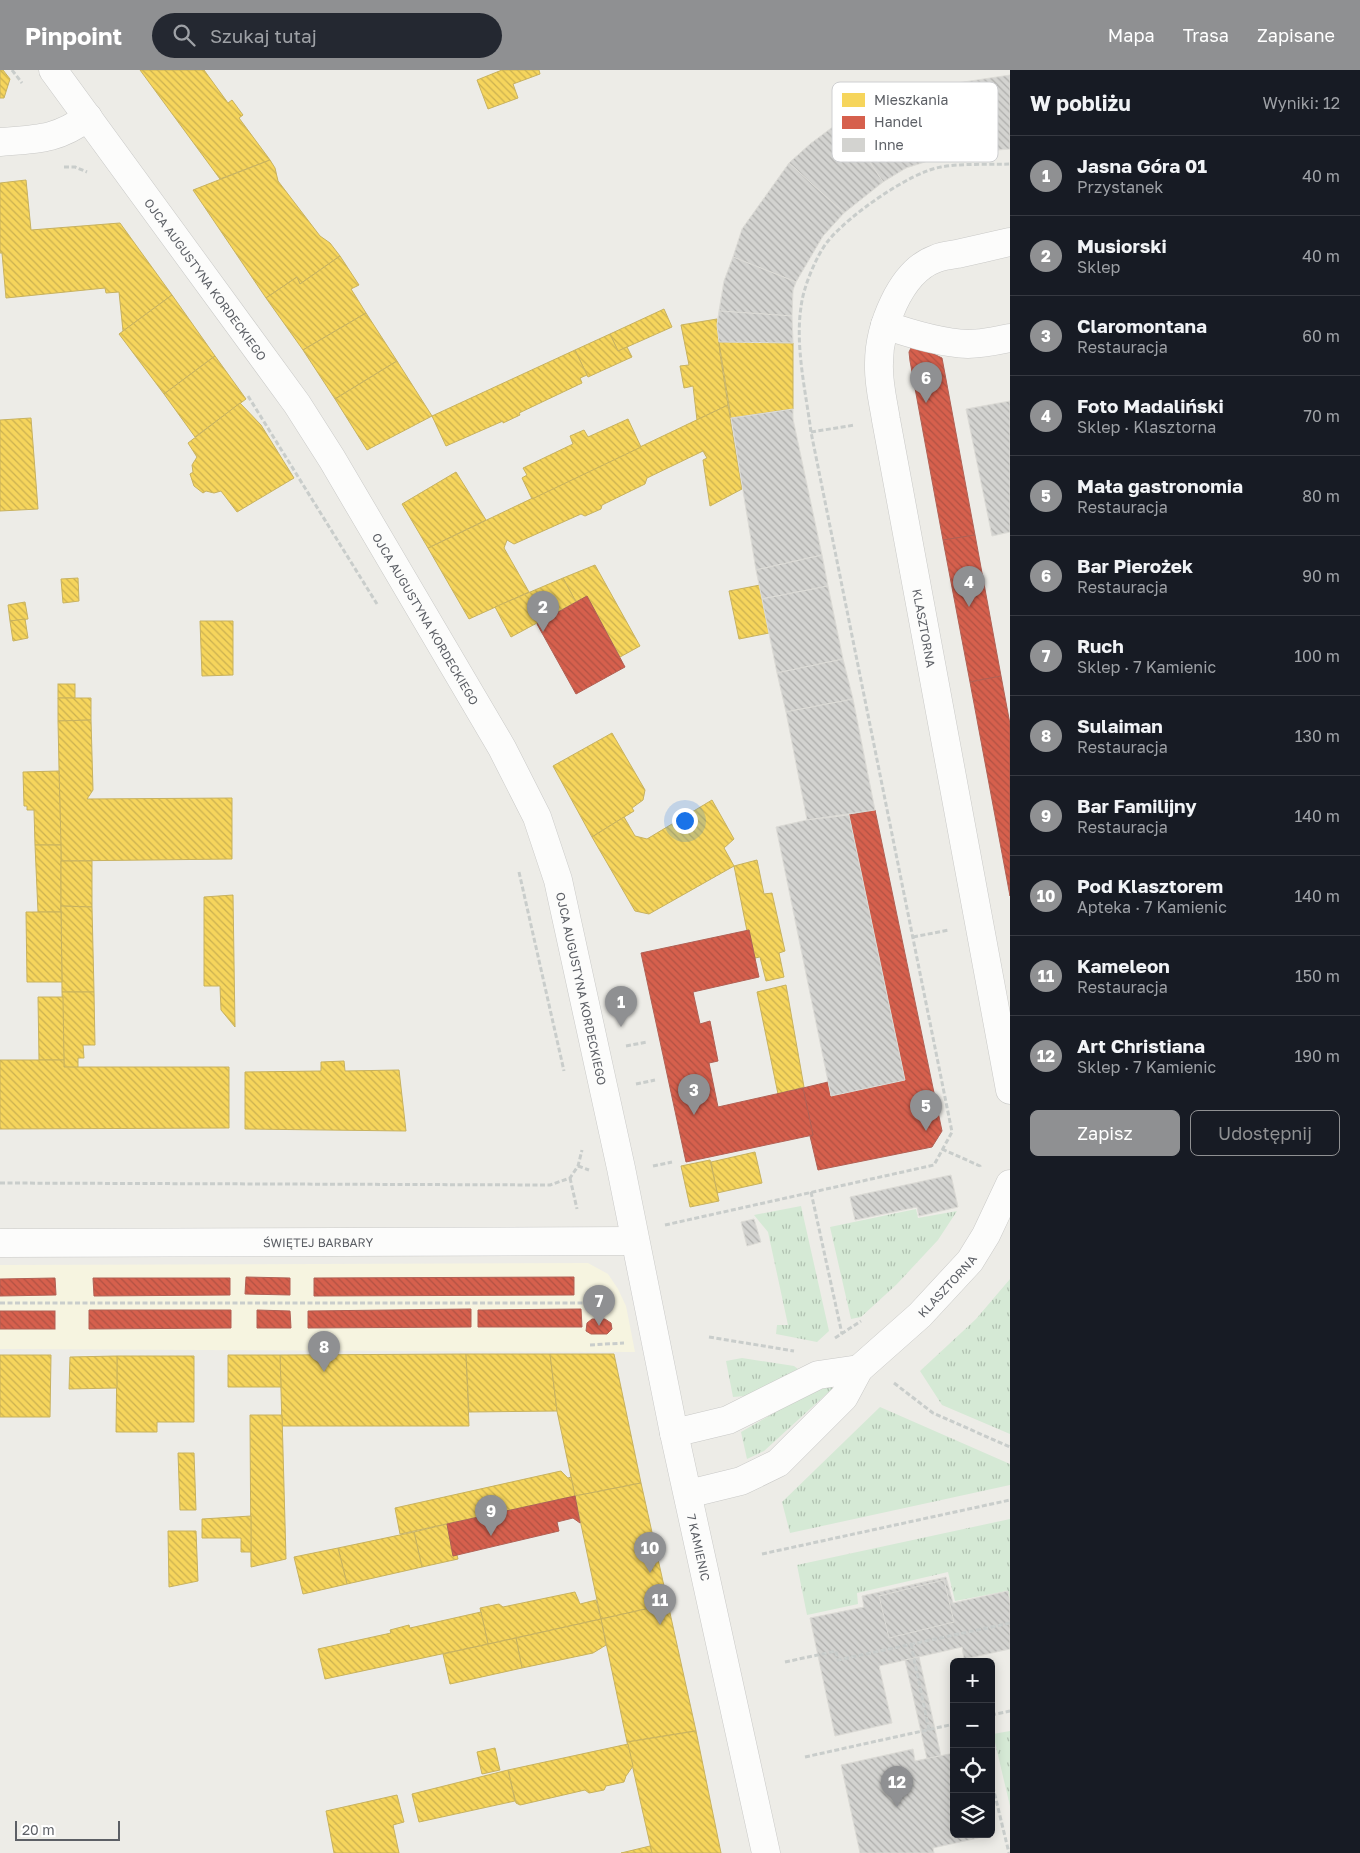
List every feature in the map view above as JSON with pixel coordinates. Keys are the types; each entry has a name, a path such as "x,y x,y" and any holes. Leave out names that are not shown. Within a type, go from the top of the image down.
{"street":[{"name":"OJCA AUGUSTYNA KORDECKIEGO","path":"53,70 297,404 332,459 502,748 537,817 558,880 621,1168 635,1241"},
{"path":"0,142 44,139 75,127 88,117"},
{"name":"KLASZTORNA","path":"1010,242 934,259 911,276 902,288 885,325 878,362 884,412 1010,1090"},
{"path":"885,325 906,332 967,344 1010,338"},
{"name":"KLASZTORNA","path":"688,1494 741,1481 778,1463 844,1398 859,1368 920,1314 970,1261 986,1236 1010,1184"},
{"name":"ŚWIĘTEJ BARBARY","path":"0,1242 635,1241"},
{"name":"7 KAMIENIC","path":"635,1241 674,1433 766,1853"},
{"path":"674,1433 728,1420 818,1375 859,1368"}],"path":[{"path":"682,1221 934,1165 952,1132 811,432 800,357 800,307 809,276 827,241 859,212 904,181 941,167 1010,164"},
{"path":"245,391 379,607"},
{"path":"811,432 858,425"},
{"path":"517,862 565,1075"},
{"path":"913,937 958,928"},
{"path":"618,1047 647,1042"},
{"path":"627,1086 655,1080"},
{"path":"0,1183 550,1185 570,1178 578,1166 583,1153 580,1143"},
{"path":"942,1149 980,1166 979,1174"},
{"path":"645,1167 672,1162"},
{"path":"570,1178 577,1212"},
{"path":"811,1192 842,1334"},
{"path":"0,1303 615,1303"},
{"path":"835,1339 863,1320"},
{"path":"709,1337 802,1352"},
{"path":"590,1345 624,1343"},
{"path":"894,1383 933,1413 1010,1447"},
{"path":"762,1554 1010,1500"},
{"path":"785,1662 836,1650 838,1660 1010,1623"},
{"path":"910,1644 929,1730"},
{"path":"995,1713 1010,1711"},
{"path":"805,1757 950,1725"},
{"path":"994,1793 1009,1853"}],"shaded area":[{"path":"588,1263 608,1274 618,1289 626,1306 635,1352 0,1349 0,1265"}],"green space":[{"path":"801,1206 829,1331 817,1342 776,1334 777,1325 788,1325 768,1232 754,1215"},
{"path":"916,1209 918,1218 957,1211 938,1240 897,1284 861,1317 851,1319 830,1227"},
{"path":"1010,1279 1010,1434 942,1405 920,1371 976,1319"},
{"path":"742,1358 794,1366 798,1369 745,1396 733,1397 726,1361"},
{"path":"826,1383 833,1388 764,1451 747,1459 741,1432"},
{"path":"880,1407 1010,1464 1010,1485 790,1533 782,1502"},
{"path":"1010,1519 1010,1603 1007,1591 955,1601 948,1572 857,1593 858,1604 807,1615 797,1565"},
{"path":"1010,1731 1010,1806 995,1742 995,1734"}],"building: Mieszkania":[{"path":"0,70 3,70 10,79 4,98 0,98"},
{"path":"140,70 204,70 228,103 232,100 243,115 239,118 270,160 220,179"},
{"path":"502,70 539,70 540,74 513,84 518,98 488,109 477,80"},
{"path":"270,160 275,168 278,181 320,236 330,243 340,256 300,284 297,277 266,298 193,190"},
{"path":"26,180 31,230 120,223 172,295 123,331 119,292 106,293 105,288 6,298 2,253 0,253 0,183"},
{"path":"340,256 359,285 351,289 366,313 303,350 266,298 297,277 300,284"},
{"path":"172,295 215,356 164,394 119,334"},
{"path":"664,309 672,327 618,351 610,334"},
{"path":"366,313 397,361 335,399 303,350"},
{"path":"717,319 728,405 697,420 693,386 684,388 680,366 689,365 681,325"},
{"path":"610,334 618,351 627,347 632,357 588,377 575,350"},
{"path":"719,342 793,343 793,409 731,418"},
{"path":"575,350 587,375 580,378 582,383 519,413 520,415 503,423 503,421 446,446 432,416"},
{"path":"215,356 246,399 195,437 164,394"},
{"path":"397,361 432,416 367,450 335,399"},
{"path":"240,403 261,425 294,478 237,512 221,491 214,493 206,491 203,493 194,486 190,474 193,472 192,465 197,457 188,443"},
{"path":"728,405 742,489 710,506 703,460 707,458 703,451 647,478 645,484 602,505 601,509 585,516 581,514 514,544 507,540 504,548 529,592 469,619 428,548"},
{"path":"31,418 38,509 0,511 0,420"},
{"path":"628,419 641,447 532,499 522,478 527,475 523,468 573,444 570,436 584,430 588,437"},
{"path":"456,472 486,520 428,548 402,504"},
{"path":"595,565 640,646 620,657 587,596 576,602 563,578"},
{"path":"78,578 79,601 63,603 61,579"},
{"path":"563,578 576,602 511,637 495,607"},
{"path":"760,585 769,633 739,639 729,591"},
{"path":"25,602 28,619 10,621 8,605"},
{"path":"25,619 28,638 13,641 10,621"},
{"path":"200,621 233,621 233,675 202,676"},
{"path":"58,684 75,684 75,698 58,698"},
{"path":"58,698 91,698 91,720 58,721"},
{"path":"91,720 93,790 87,799 232,798 232,859 61,861 58,721"},
{"path":"612,733 645,790 643,800 632,808 634,811 592,837 553,766"},
{"path":"59,771 61,845 35,845 34,810 27,810 27,806 24,806 23,772"},
{"path":"712,800 734,839 724,848 734,866 649,914 635,911 592,837 624,817 635,836 647,839"},
{"path":"35,845 61,845 61,912 38,912"},
{"path":"757,860 764,894 772,893 785,951 779,953 784,977 766,981 760,957 755,958 749,930 747,931 734,866"},
{"path":"61,861 92,861 92,907 61,906"},
{"path":"233,895 235,1027 221,1010 220,986 204,986 204,897"},
{"path":"61,906 92,907 94,992 62,992"},
{"path":"26,912 61,912 62,982 27,982"},
{"path":"786,985 804,1087 778,1094 757,992"},
{"path":"62,992 94,992 95,1045 83,1045 84,1058 78,1058 78,1068 64,1067"},
{"path":"38,997 63,997 64,1060 39,1060"},
{"path":"0,1060 64,1060 64,1067 229,1067 229,1128 0,1129"},
{"path":"344,1061 345,1071 399,1070 406,1131 245,1129 245,1072 321,1071 321,1062"},
{"path":"755,1152 762,1183 717,1193 711,1162"},
{"path":"710,1160 719,1201 690,1207 681,1166"},
{"path":"466,1354 469,1426 282,1426 280,1355"},
{"path":"466,1354 550,1354 557,1411 469,1412"},
{"path":"550,1354 614,1354 641,1483 575,1496 557,1411"},
{"path":"0,1355 51,1355 50,1417 0,1417"},
{"path":"228,1355 280,1355 281,1387 228,1387"},
{"path":"117,1356 194,1356 194,1422 157,1422 157,1432 116,1432"},
{"path":"117,1356 117,1388 69,1389 70,1357"},
{"path":"250,1415 282,1415 286,1559 251,1567"},
{"path":"178,1453 194,1453 196,1510 180,1510"},
{"path":"561,1471 568,1478 571,1477 575,1496 400,1534 395,1508"},
{"path":"641,1483 668,1604 601,1619 575,1496"},
{"path":"251,1516 251,1552 241,1552 241,1538 202,1538 202,1519"},
{"path":"447,1524 453,1556 457,1555 458,1559 422,1567 414,1532"},
{"path":"168,1531 196,1531 198,1581 169,1587"},
{"path":"414,1532 422,1567 347,1584 338,1548"},
{"path":"338,1548 347,1584 303,1594 294,1557"},
{"path":"575,1592 580,1604 596,1600 601,1619 488,1644 480,1608 499,1604 503,1607"},
{"path":"668,1604 696,1731 627,1742 601,1619"},
{"path":"481,1612 488,1644 325,1679 318,1649 391,1633 390,1630 409,1625 410,1628"},
{"path":"601,1619 606,1645 593,1653 522,1668 516,1638"},
{"path":"516,1638 522,1668 450,1684 443,1654"},
{"path":"696,1731 721,1853 652,1853 627,1742"},
{"path":"628,1744 633,1766 624,1782 606,1786 604,1790 589,1793 585,1790 520,1805 516,1803 508,1770"},
{"path":"495,1748 500,1770 482,1774 477,1752"},
{"path":"508,1770 515,1801 419,1822 412,1794"},
{"path":"397,1795 404,1822 393,1825 399,1853 334,1853 326,1811"},
{"path":"650,1846 652,1853 621,1853"}],"building: Handel":[{"path":"913,344 942,358 975,535 943,540 910,361 909,352"},
{"path":"975,535 1001,676 970,682 943,540"},
{"path":"587,596 625,667 576,694 537,624"},
{"path":"1001,676 1010,724 1010,896 970,682"},
{"path":"875,810 942,1131 932,1147 818,1170 810,1136 813,1135 803,1088 828,1082 831,1096 905,1080 849,815"},
{"path":"749,930 759,977 693,992 700,1024 710,1021 718,1061 709,1063 718,1107 803,1088 813,1135 686,1162 641,953"},
{"path":"246,1277 290,1278 290,1295 245,1294"},
{"path":"574,1277 574,1295 314,1296 314,1278"},
{"path":"55,1278 56,1295 0,1296 0,1279"},
{"path":"93,1278 230,1278 230,1295 94,1296"},
{"path":"471,1309 471,1327 308,1328 308,1311"},
{"path":"581,1309 582,1327 478,1327 478,1310"},
{"path":"89,1310 231,1310 231,1328 89,1329"},
{"path":"257,1310 290,1311 291,1328 257,1328"},
{"path":"0,1311 55,1311 55,1329 0,1329"},
{"path":"592,1319 605,1319 611,1323 612,1329 607,1334 591,1334 586,1331 587,1323"},
{"path":"575,1496 580,1523 573,1518 557,1522 559,1531 453,1556 447,1524"},
{"path":"876,1663 885,1710 850,1717 841,1672"},
{"path":"913,1766 928,1839 881,1849 867,1776"}],"building: Inne":[{"path":"1010,75 1010,149 998,150 998,82 964,82"},
{"path":"832,128 832,162 870,162 883,182 844,213 789,163"},
{"path":"870,162 925,162 906,168 883,182"},
{"path":"789,163 844,213 823,236 796,282 733,257 742,229"},
{"path":"733,257 796,282 793,290 792,316 719,311 724,281"},
{"path":"719,311 792,316 793,343 719,342 717,325"},
{"path":"1010,401 1010,532 992,536 966,409"},
{"path":"793,409 793,419 822,555 756,570 731,418"},
{"path":"822,555 828,586 762,599 756,570"},
{"path":"828,586 843,659 777,673 762,599"},
{"path":"843,659 853,699 786,712 777,673"},
{"path":"853,699 875,810 807,820 786,712"},
{"path":"849,815 905,1080 831,1096 776,827 807,820"},
{"path":"951,1175 958,1207 919,1216 917,1207 855,1220 850,1197"},
{"path":"754,1219 761,1242 747,1246 741,1222"},
{"path":"946,1577 953,1603 1008,1591 1010,1603 1010,1649 964,1658 962,1647 879,1666 892,1723 835,1736 810,1618 864,1607 862,1596"},
{"path":"944,1580 954,1622 889,1638 879,1596"},
{"path":"919,1657 941,1756 927,1759 905,1660"},
{"path":"913,1749 915,1761 950,1754 950,1838 978,1838 933,1848 934,1853 860,1853 841,1765"}],"place":[{"name":"Bar Pierożek","path":"926,403"},
{"name":"Foto Madaliński","path":"969,607"},
{"name":"Musiorski","path":"543,632"},
{"name":"Jasna Góra 01","path":"621,1027"},
{"name":"Claromontana","path":"694,1115"},
{"name":"Mała gastronomia","path":"926,1131"},
{"name":"Ruch","path":"599,1326"},
{"name":"Sulaiman","path":"324,1372"},
{"name":"Bar Familijny","path":"491,1536"},
{"name":"Pod Klasztorem","path":"650,1573"},
{"name":"Kameleon","path":"660,1625"},
{"name":"Art Christiana","path":"897,1807"}]}
